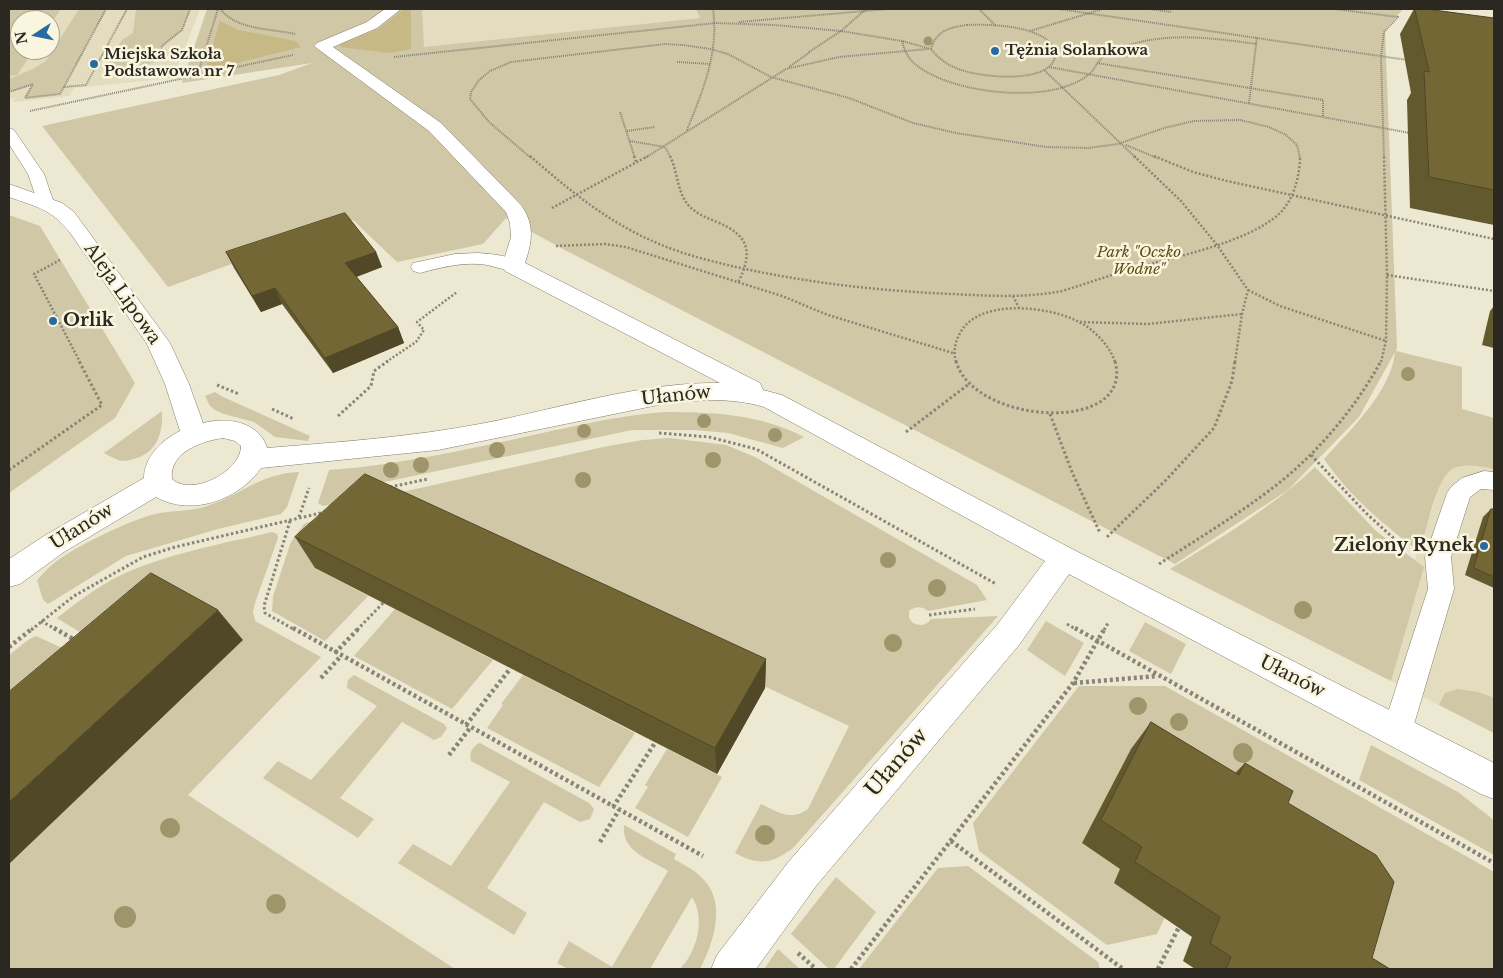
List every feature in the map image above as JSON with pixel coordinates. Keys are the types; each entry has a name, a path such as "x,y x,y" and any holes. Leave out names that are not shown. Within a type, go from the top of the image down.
{"street":[{"path":"394,9 372,25 324,47 435,127 514,209 522,223 522,239 513,266 772,401"},
{"name":"Aleja Lipowa","path":"9,190 55,207 67,216 149,329 173,372 194,435"},
{"name":"Ułanów","path":"253,459 321,453 465,435 619,403 687,392 732,391 756,395 772,401 1128,592 1494,782"},
{"path":"223,428 236,430 252,440 254,449 253,459 235,479 206,493 191,496 176,495 158,483 157,474 160,463 168,452 194,435 223,428"},
{"name":"Ułanów","path":"9,575 54,544 158,483"},
{"name":"Ułanów","path":"731,969 803,873 1008,635 1064,558"}],"lane":[{"path":"9,134 42,185 46,203"},
{"path":"420,267 475,258 496,260 513,266"},
{"path":"1397,731 1441,588 1438,557 1459,493 1472,483 1489,479 1494,480"}],"path":[{"path":"9,92 34,84 25,98 60,94 106,9"},
{"path":"64,87 86,85 126,9"},
{"path":"161,51 162,46 182,30 190,9"},
{"path":"219,9 223,14 241,24 290,33 324,47"},
{"path":"197,76 219,9"},
{"path":"686,130 700,98 711,64 716,24 713,9"},
{"path":"522,223 542,220 548,210 665,147 686,130 786,69 840,31 866,9"},
{"path":"394,56 888,9"},
{"path":"979,9 995,24"},
{"path":"1059,9 1407,60"},
{"path":"1029,32 1103,9"},
{"path":"1148,9 1172,12"},
{"path":"851,969 1073,683 1096,640 1128,592 1151,569 1242,510 1279,483 1311,455 1365,391 1382,360 1386,341 1387,275 1381,56 1384,32 1398,17 1334,9"},
{"path":"716,24 774,25 840,31 902,41 931,49 944,62 959,69 978,74 1019,76 1044,70 1056,60 1057,52 1052,45 1029,32 995,24 958,26 944,31 934,38 931,49"},
{"path":"902,41 905,51 914,63 923,70 952,83 1008,92 1062,88 1088,75 1096,63 1108,54 1120,48 1155,40 1200,38 1257,44"},
{"path":"1249,103 1257,38"},
{"path":"665,44 714,50 738,57 761,73 772,78 851,98 914,123 961,134 1057,148 1097,148 1123,143 1168,127 1200,119 1235,121 1269,128 1290,138 1299,148 1297,173 1292,195 1290,202 1280,214 1249,231 1217,245 1063,291 1034,296 1013,296 868,290 823,284 745,269 686,254 651,241 608,218 575,196 474,105 470,99 470,92 476,82 498,66 530,59 665,44"},
{"path":"28,111 197,76 324,47"},
{"path":"786,69 839,57 931,49"},
{"path":"677,62 711,64"},
{"path":"1096,63 1323,100 1323,116"},
{"path":"1049,67 1413,134"},
{"path":"1044,70 1123,143 1181,201 1217,245 1248,290 1280,306 1386,341"},
{"path":"620,112 636,162"},
{"path":"627,131 655,127"},
{"path":"630,142 665,147"},
{"path":"1123,143 1193,172 1494,239"},
{"path":"665,147 677,172 682,197 690,208 732,229 748,246 748,259 738,283"},
{"path":"549,247 605,244 626,247 797,301 845,320 953,353"},
{"path":"9,470 102,405 34,274 67,256"},
{"path":"299,518 332,421 371,386 374,371 416,342 424,330 417,322 485,272 513,266"},
{"path":"1387,275 1494,290"},
{"path":"1050,414 1072,472 1104,541 1166,480 1214,428 1232,381 1239,346 1242,314 1248,290"},
{"path":"1013,296 1019,308"},
{"path":"1080,322 1104,342 1115,358 1118,376 1112,391 1097,404 1074,412 1050,414 1018,410 991,399 969,384 961,373 953,353 955,338 964,325 979,316 998,310 1019,308 1042,310 1080,322 1148,324 1242,314"},
{"path":"901,436 969,384"},
{"path":"650,434 707,436 740,443 756,449 1157,676 1494,863"},
{"path":"1311,455 1397,542 1439,572"},
{"path":"386,488 434,478"},
{"path":"9,647 40,621 90,586 143,557 334,510"},
{"path":"290,520 264,606 265,613 703,856"},
{"path":"335,653 383,603"},
{"path":"929,615 985,608"},
{"path":"40,621 82,644"},
{"path":"321,678 341,656"},
{"path":"449,755 510,669"},
{"path":"1073,683 1157,676"},
{"path":"613,807 655,743"},
{"path":"600,842 619,810"},
{"path":"951,841 1123,969"},
{"path":"1158,969 1179,927"}],"shaded area":[{"name":"Miejska Szkoła Podstawowa nr 7","path":"9,9 200,9 173,78 74,88 69,96 13,102 15,98 9,99"},
{"path":"404,9 411,9 411,49 390,53 340,47 341,44 378,29"},
{"path":"422,9 696,9 701,18 423,47"},
{"path":"220,21 238,30 296,41 301,47 205,71"},
{"path":"1454,445 1494,458 1494,733 1376,673"}],"green space":[{"path":"61,9 10,10 10,60 27,60 17,75 9,76 9,10"},
{"path":"79,9 106,9 60,94 25,98 33,85 9,92 9,79 33,69 47,60 60,60 60,39"},
{"path":"136,9 191,9 182,30 162,46 160,53 153,63 114,70 107,65 122,40 133,33"},
{"name":"Park \"Oczko Wodne\"","path":"207,9 422,9 424,47 700,18 696,9 1403,9 1385,30 1396,351 1462,367 1462,409 1494,418 1494,469 1462,466 1452,469 1447,474 1441,483 1432,507 1420,552 1381,521 1356,498 1334,473 1324,459 1357,423 1378,396 1392,367 1395,352 1359,417 1288,490 1175,564 506,218 483,244 397,262 353,220 168,287 42,126 279,75 312,63 182,83"},
{"name":"Orlik","path":"9,215 40,226 135,383 115,418 9,493"},
{"path":"215,392 310,436 308,441 275,437 254,422 215,410 210,406 205,396"},
{"path":"162,411 160,433 150,451 144,455 123,461 104,453"},
{"path":"665,412 718,414 753,419 787,429 804,437 783,448 728,433 695,430 632,430 375,484 356,499 323,506 318,503 329,470 408,460 632,415"},
{"path":"670,438 726,445 755,457 977,585 987,600 928,611 921,607 916,607 909,611 909,618 913,623 923,625 931,619 998,616 794,847 772,860 751,860 735,853 761,804 790,815 802,813 808,809 849,726 381,506 315,568 368,596 325,641 272,611 273,596 291,542 304,524 380,497 608,446"},
{"path":"1315,467 1376,531 1424,567 1391,681 1170,569 1263,509"},
{"path":"299,472 287,507 281,514 218,529 126,556 48,604 43,600 37,580 51,566 73,550 102,535 144,517 207,506 261,481"},
{"path":"272,532 277,534 278,538 255,603 253,612 255,621 321,657 188,795 455,969 9,969 9,864 118,656 57,618 101,586 135,569 193,550"},
{"path":"395,609 493,660 452,709 354,656"},
{"path":"1046,621 1084,643 1065,676 1027,650"},
{"path":"1145,622 1186,644 1171,674 1129,651"},
{"path":"36,636 82,657 9,753 9,655"},
{"path":"354,675 444,724 447,728 441,737 434,740 402,722 340,798 374,819 358,838 263,778 278,761 311,780 377,706 347,688 348,680"},
{"path":"523,675 635,733 599,787 487,728 503,705 501,704"},
{"path":"1079,686 1165,686 1494,872 1494,969 1337,969 1082,843 1120,869 1165,917 1157,934 1107,945 979,851 973,823"},
{"path":"1458,689 1478,692 1494,698 1494,733 1439,705 1445,693"},
{"path":"480,743 589,803 594,809 590,819 580,822 544,802 487,888 527,913 514,935 398,863 413,844 451,866 510,782 471,761 470,755 472,750"},
{"path":"1371,745 1458,792 1490,817 1494,821 1494,855 1359,780"},
{"path":"667,749 722,777 688,837 635,808 648,787 645,785"},
{"path":"624,825 676,854 674,859 697,873 709,886 714,897 716,921 710,946 700,969 680,969 691,954 698,934 698,915 692,897 650,969 568,969 557,963 569,941 612,967 668,871 638,854 632,848 624,834"},
{"path":"968,866 1098,962 1100,969 859,969 938,868"},
{"path":"836,877 876,912 834,969 829,969 791,934"},
{"path":"778,949 800,969 764,969"}],"building":[{"path":"1415,9 1494,18 1494,190 1429,177 1424,71 1429,72"},
{"path":"345,213 376,252 345,263 398,327 325,358 275,288 252,296 226,252"},
{"path":"365,474 766,659 715,748 295,537"},
{"path":"1491,509 1494,509 1494,577 1474,568"},
{"path":"151,573 218,610 9,802 9,692"},
{"path":"1151,722 1239,775 1245,763 1293,791 1288,803 1376,855 1394,882 1372,958 1390,969 1226,969 1231,957 1210,943 1220,917 1135,862 1142,847 1101,820"}],"place":[{"name":"Tężnia Solankowa","path":"995,51"},
{"name":"Miejska Szkoła Podstawowa nr 7","path":"94,64"},
{"name":"Orlik","path":"53,321"},
{"name":"Zielony Rynek","path":"1484,546"}]}
